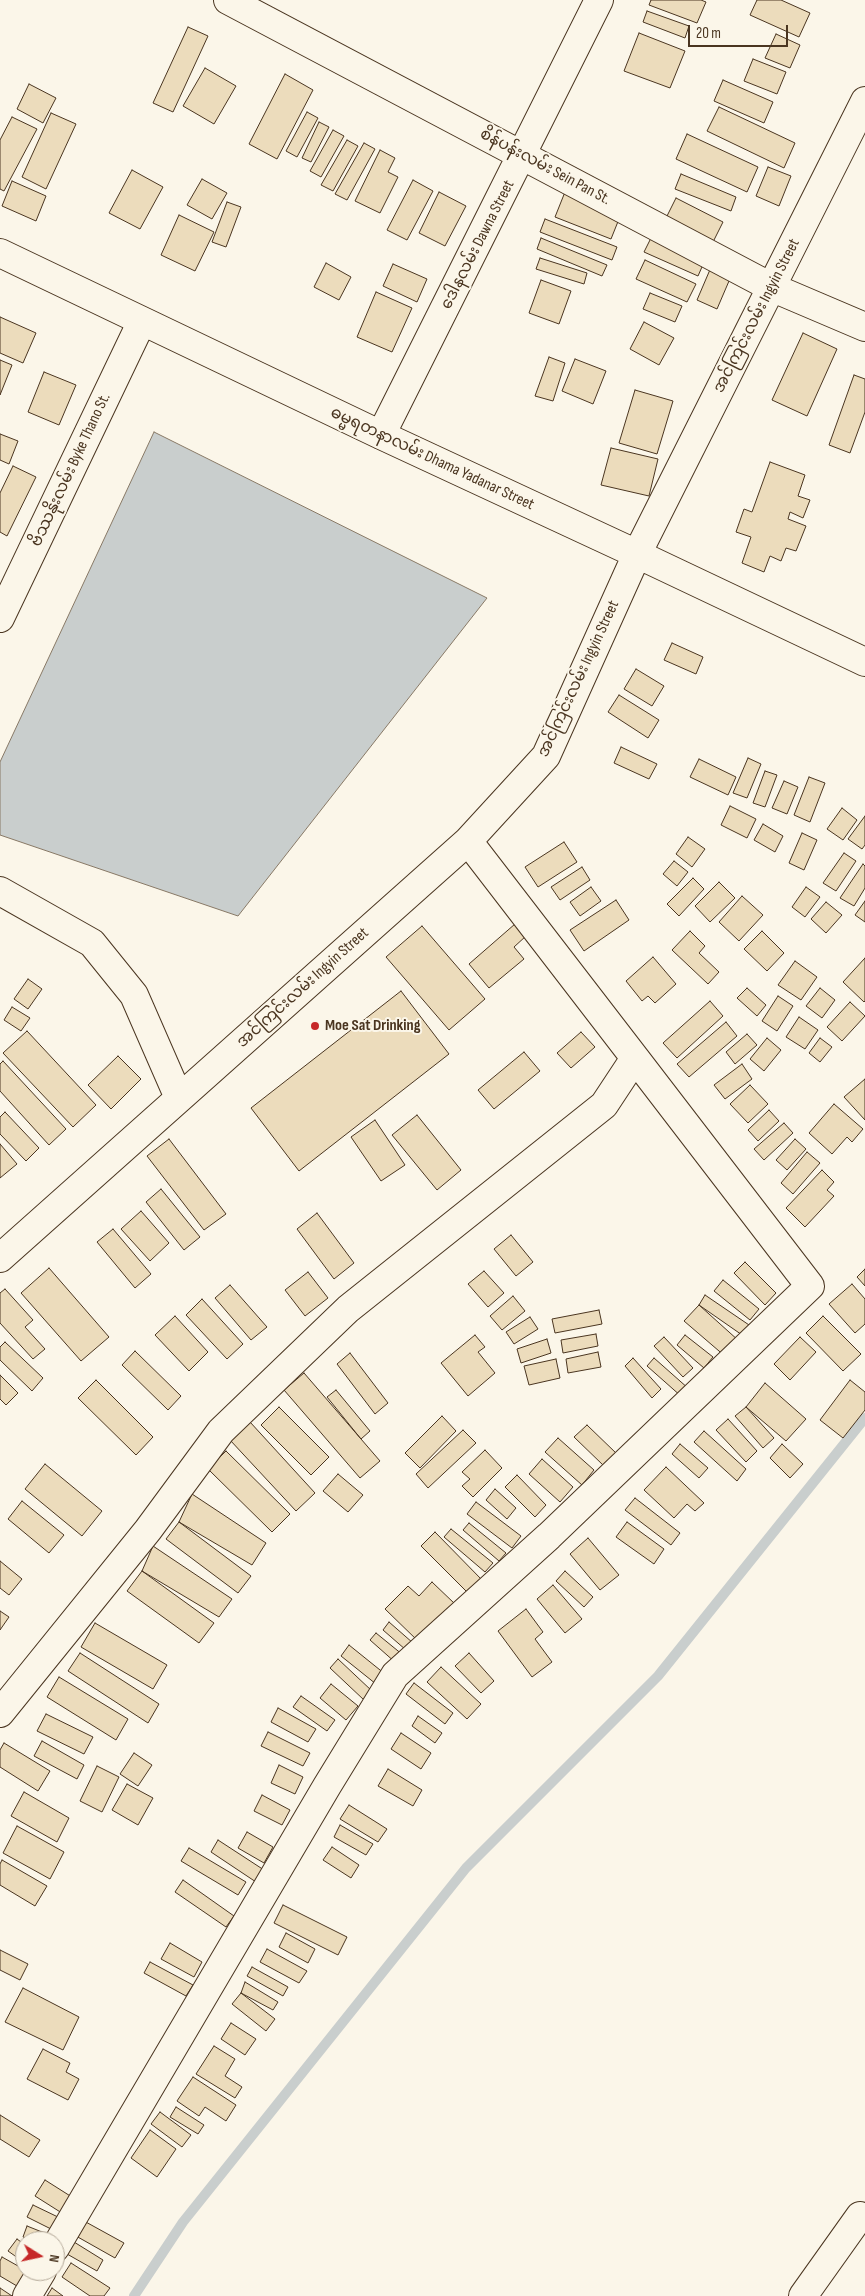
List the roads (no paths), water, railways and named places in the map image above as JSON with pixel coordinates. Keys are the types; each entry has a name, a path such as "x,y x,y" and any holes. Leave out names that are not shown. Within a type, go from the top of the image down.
{"street":[{"name":"စိန်ပန်းလမ်း Sein Pan St.","path":"228,0 771,287 865,327"},
{"name":"ဒေါနလမ်း Dawna Street","path":"381,436 523,156 599,0"},
{"name":"အင်ကြင်းလမ်း Ingyin Street","path":"0,1258 468,841 546,756 638,554 865,101"},
{"name":"ဓမ္မရတနာလမ်း Dhama Yadanar Street","path":"0,253 381,436 638,554 865,662"},
{"name":"ဗိဿနိုးလမ်း Byke Thano St.","path":"0,618 9,575 142,321"},
{"path":"65,2231 327,1786 395,1675 549,1536 810,1286 468,841"},
{"path":"0,891 92,943 134,996 179,1098"},
{"path":"0,1712 148,1530 221,1431 348,1309 604,1105 635,1058"},
{"path":"803,2296 860,2216"},
{"path":"27,2296 36,2281"}],"waterway":[{"path":"134,2296 183,2222 466,1868 658,1676 865,1418"}],"place":[{"name":"Moe Sat Drinking","path":"315,1026"}]}
